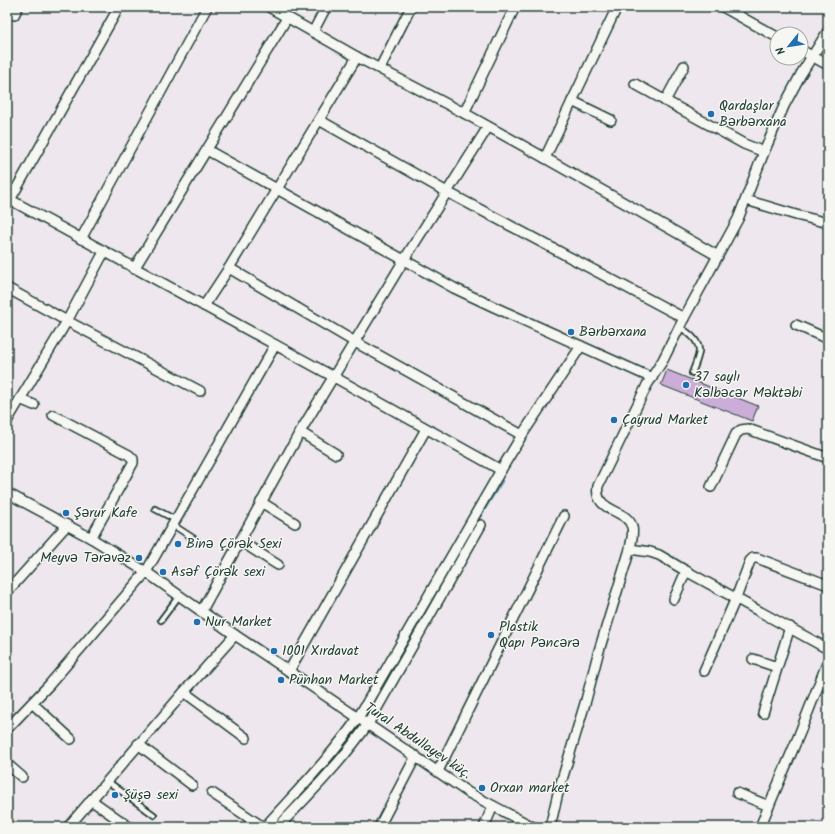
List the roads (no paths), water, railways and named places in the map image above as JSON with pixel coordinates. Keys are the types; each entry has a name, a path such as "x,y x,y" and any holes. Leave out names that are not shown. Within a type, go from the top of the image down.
{"street":[{"path":"119,7 9,199 134,269 334,377 500,470"},
{"path":"81,239 207,7"},
{"path":"269,7 357,57 464,113 718,256"},
{"path":"313,32 326,7"},
{"path":"380,68 411,7"},
{"path":"464,113 515,7"},
{"path":"545,158 617,7"},
{"path":"723,7 769,33"},
{"path":"134,269 287,18"},
{"path":"550,827 558,793 600,647 630,549 632,532 631,524 628,520 601,502 597,492 598,486 647,384 663,360 679,327 738,219 784,106 801,74 828,31"},
{"path":"809,54 828,65"},
{"path":"204,306 229,268 357,57"},
{"path":"665,101 684,66"},
{"path":"635,84 744,144 764,152"},
{"path":"572,101 611,120"},
{"path":"319,120 447,192 684,318"},
{"path":"201,612 300,432 404,260 488,127"},
{"path":"207,150 454,288 652,378"},
{"path":"746,200 828,223"},
{"path":"7,421 68,321 104,252"},
{"path":"229,268 355,342 522,435"},
{"path":"7,288 200,391"},
{"path":"796,325 828,339"},
{"path":"7,729 48,685 146,572 275,345"},
{"path":"212,794 264,827 335,749 358,718 500,470 581,346"},
{"path":"20,399 34,406"},
{"path":"52,415 129,455 132,459 133,463 91,538"},
{"path":"289,670 426,429"},
{"path":"711,487 736,434 741,430 748,429 828,458"},
{"path":"300,432 336,454"},
{"name":"Tural Abdullayev küç.","path":"7,493 91,538 146,572 201,612 438,772 470,793 533,827"},
{"path":"262,502 295,524"},
{"path":"438,772 564,516"},
{"path":"7,592 67,525"},
{"path":"278,827 318,785 368,724 481,525"},
{"path":"240,541 278,565"},
{"path":"630,549 659,555 828,649"},
{"path":"704,672 736,598 750,561 753,558 757,558 828,585"},
{"path":"674,599 686,571"},
{"path":"763,713 790,627"},
{"path":"68,827 138,744 235,635"},
{"path":"753,659 777,667"},
{"path":"760,827 799,735 828,661"},
{"path":"184,692 246,738"},
{"path":"32,703 71,739"},
{"path":"138,744 192,785"},
{"path":"379,827 416,756"},
{"path":"7,764 22,777"},
{"path":"737,793 769,806"},
{"path":"91,800 129,827"},
{"path":"484,827 493,806"}],"lane":[{"path":"679,327 689,333 698,345 699,352 692,373"},
{"path":"156,509 196,540"},
{"path":"161,620 179,596"},
{"path":"107,781 154,815"}],"waterway":[{"path":"366,714 502,481"},
{"path":"271,827 336,756 359,727"}],"place":[{"name":"Qardaşlar Bərbərxana","path":"711,114"},
{"name":"Bərbərxana","path":"571,332"},
{"name":"37 saylı Kəlbəcər Məktəbi","path":"686,385"},
{"name":"Çayrud Market","path":"614,420"},
{"name":"Şərur Kafe","path":"66,513"},
{"name":"Binə Çörək Sexi","path":"178,544"},
{"name":"Meyvə Tərəvəz","path":"139,558"},
{"name":"Asəf Çörək sexi","path":"163,572"},
{"name":"Nur Market","path":"197,622"},
{"name":"Plastik Qapı Pəncərə","path":"491,635"},
{"name":"1001 Xırdavat","path":"274,651"},
{"name":"Pünhan Market","path":"281,680"},
{"name":"Orxan market","path":"482,788"},
{"name":"Şüşə sexi","path":"115,795"}]}
